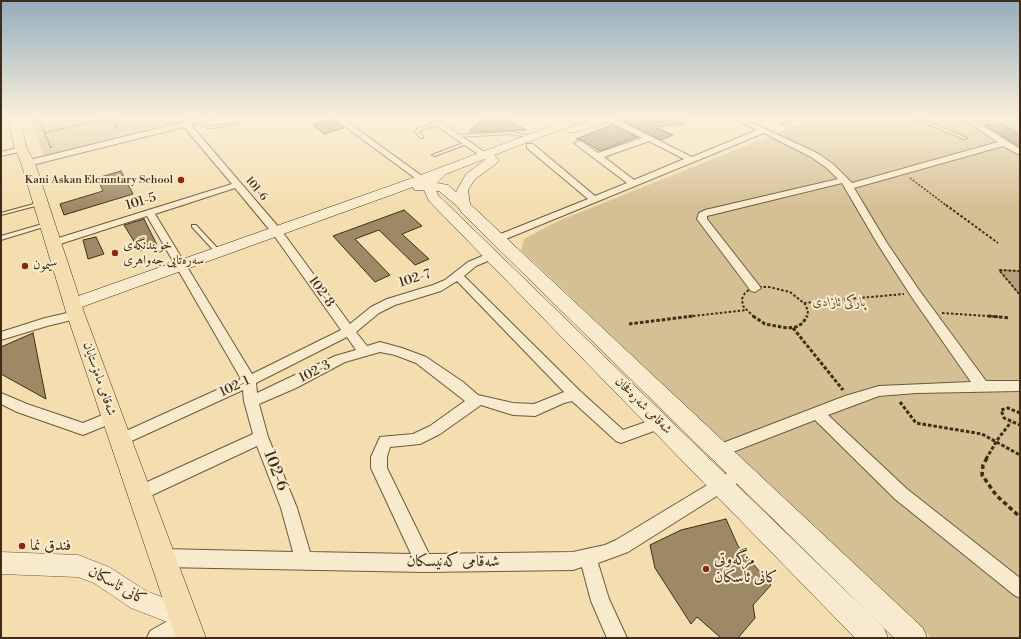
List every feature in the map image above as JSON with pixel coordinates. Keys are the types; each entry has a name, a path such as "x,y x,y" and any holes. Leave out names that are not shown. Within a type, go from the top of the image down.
{"main road":[{"name":"شەقامی مامۆستایان","path":"21,147 112,417 187,625"},
{"path":"75,310 183,268 412,188 432,173 489,158 516,147"},
{"path":"462,204 462,190 466,182 489,158"},
{"path":"432,173 462,204 494,248 720,451 913,638"},
{"name":"شەقامی شەرەفخان","path":"432,173 430,191 434,198 494,248 660,423 874,638"},
{"path":"183,268 218,253 278,234"}],"street":[{"path":"1,154 25,156 82,147"},
{"name":"101-6","path":"205,147 278,234"},
{"path":"387,147 432,173"},
{"path":"474,147 489,158"},
{"path":"536,147 595,200"},
{"path":"583,147 599,157 634,184"},
{"path":"599,157 602,154 623,147"},
{"path":"666,147 692,160"},
{"name":"102-7","path":"349,331 361,319 386,304 438,288 494,248 595,200 724,147"},
{"path":"798,147 814,155 830,166 846,183 915,293 983,388"},
{"path":"755,288 702,219 702,215 708,212 901,172 991,147"},
{"path":"1011,147 1020,153"},
{"name":"101-5","path":"50,233 150,213 237,185"},
{"path":"150,213 249,381"},
{"name":"102-8","path":"278,234 364,352"},
{"path":"457,275 575,395 622,437 660,423"},
{"path":"1,336 75,310"},
{"name":"102-1","path":"120,440 249,381 349,331"},
{"name":"102-3","path":"251,401 291,384 340,359 380,347 398,351 421,360 452,381 475,401"},
{"name":"102-6","path":"249,381 251,401 261,437 291,514 304,560"},
{"path":"720,451 850,400 896,388 983,388 1020,386"},
{"path":"424,562 379,468 379,457 385,441 416,440 435,430 475,401 482,400 513,409 535,410 561,398 575,395"},
{"path":"1,398 22,408 83,429 112,417"},
{"path":"817,413 901,494 1020,589"},
{"path":"140,493 261,437"},
{"name":"شەقامی کەنیسکان","path":"163,558 424,562 558,562 588,558 622,546 723,486 742,472"},
{"path":"588,558 600,601 617,638"},
{"name":"کانی ئاسکان","path":"1,563 78,566 101,575 139,600 187,625"},
{"path":"157,638 187,625"}],"lane":[{"path":"432,173 462,147"},
{"path":"1,214 41,203"},
{"path":"194,226 218,253"},
{"path":"1,238 50,233"}],"path":[{"path":"50,147 52,151"},
{"path":"901,172 998,243"},
{"path":"1020,271 999,270 1020,295"},
{"path":"768,287 779,288 790,292 803,303 808,311 807,318 803,323 792,327 776,327 755,319 746,310 742,299 745,293 755,288 768,287"},
{"path":"803,303 915,293"},
{"path":"629,324 746,310"},
{"path":"928,312 1010,318"},
{"path":"792,327 827,368 850,400"},
{"path":"900,402 916,422 982,434 1020,455"},
{"path":"1020,413 1012,408 1002,408 1002,415 1011,422 1020,425"},
{"path":"1011,422 996,441 983,465 982,474 996,495 1020,517"}],"green space":[{"path":"41,147 81,147 44,156"},
{"name":"پارکی ئازادی","path":"744,147 1020,147 1020,638 931,638 521,250 524,239 556,222"}],"shaded area":[{"path":"999,270 1020,271 1020,295"}],"building":[{"path":"593,147 611,147 600,151"},
{"path":"121,171 133,194 64,215 60,204 103,191 97,178"},
{"path":"404,210 422,226 402,234 429,259 415,265 379,230 355,239 390,275 375,282 333,236"},
{"path":"144,219 157,245 140,251 124,225"},
{"path":"96,237 104,254 88,259 83,240"},
{"path":"33,333 46,399 1,374 1,347"},
{"path":"726,519 738,546 771,585 753,605 755,618 738,638 721,638 697,617 691,624 655,568 650,545 681,530"}],"place":[{"name":"Kani Askan Elemntary School","path":"181,180"},
{"name":"خویندنگەی سەرەتایی جەواهری","path":"115,253"},
{"name":"سيمون","path":"25,266"},
{"name":"فندق نما","path":"22,546"},
{"name":"مزگەوتی کانی ئاسکان","path":"706,569"}]}
